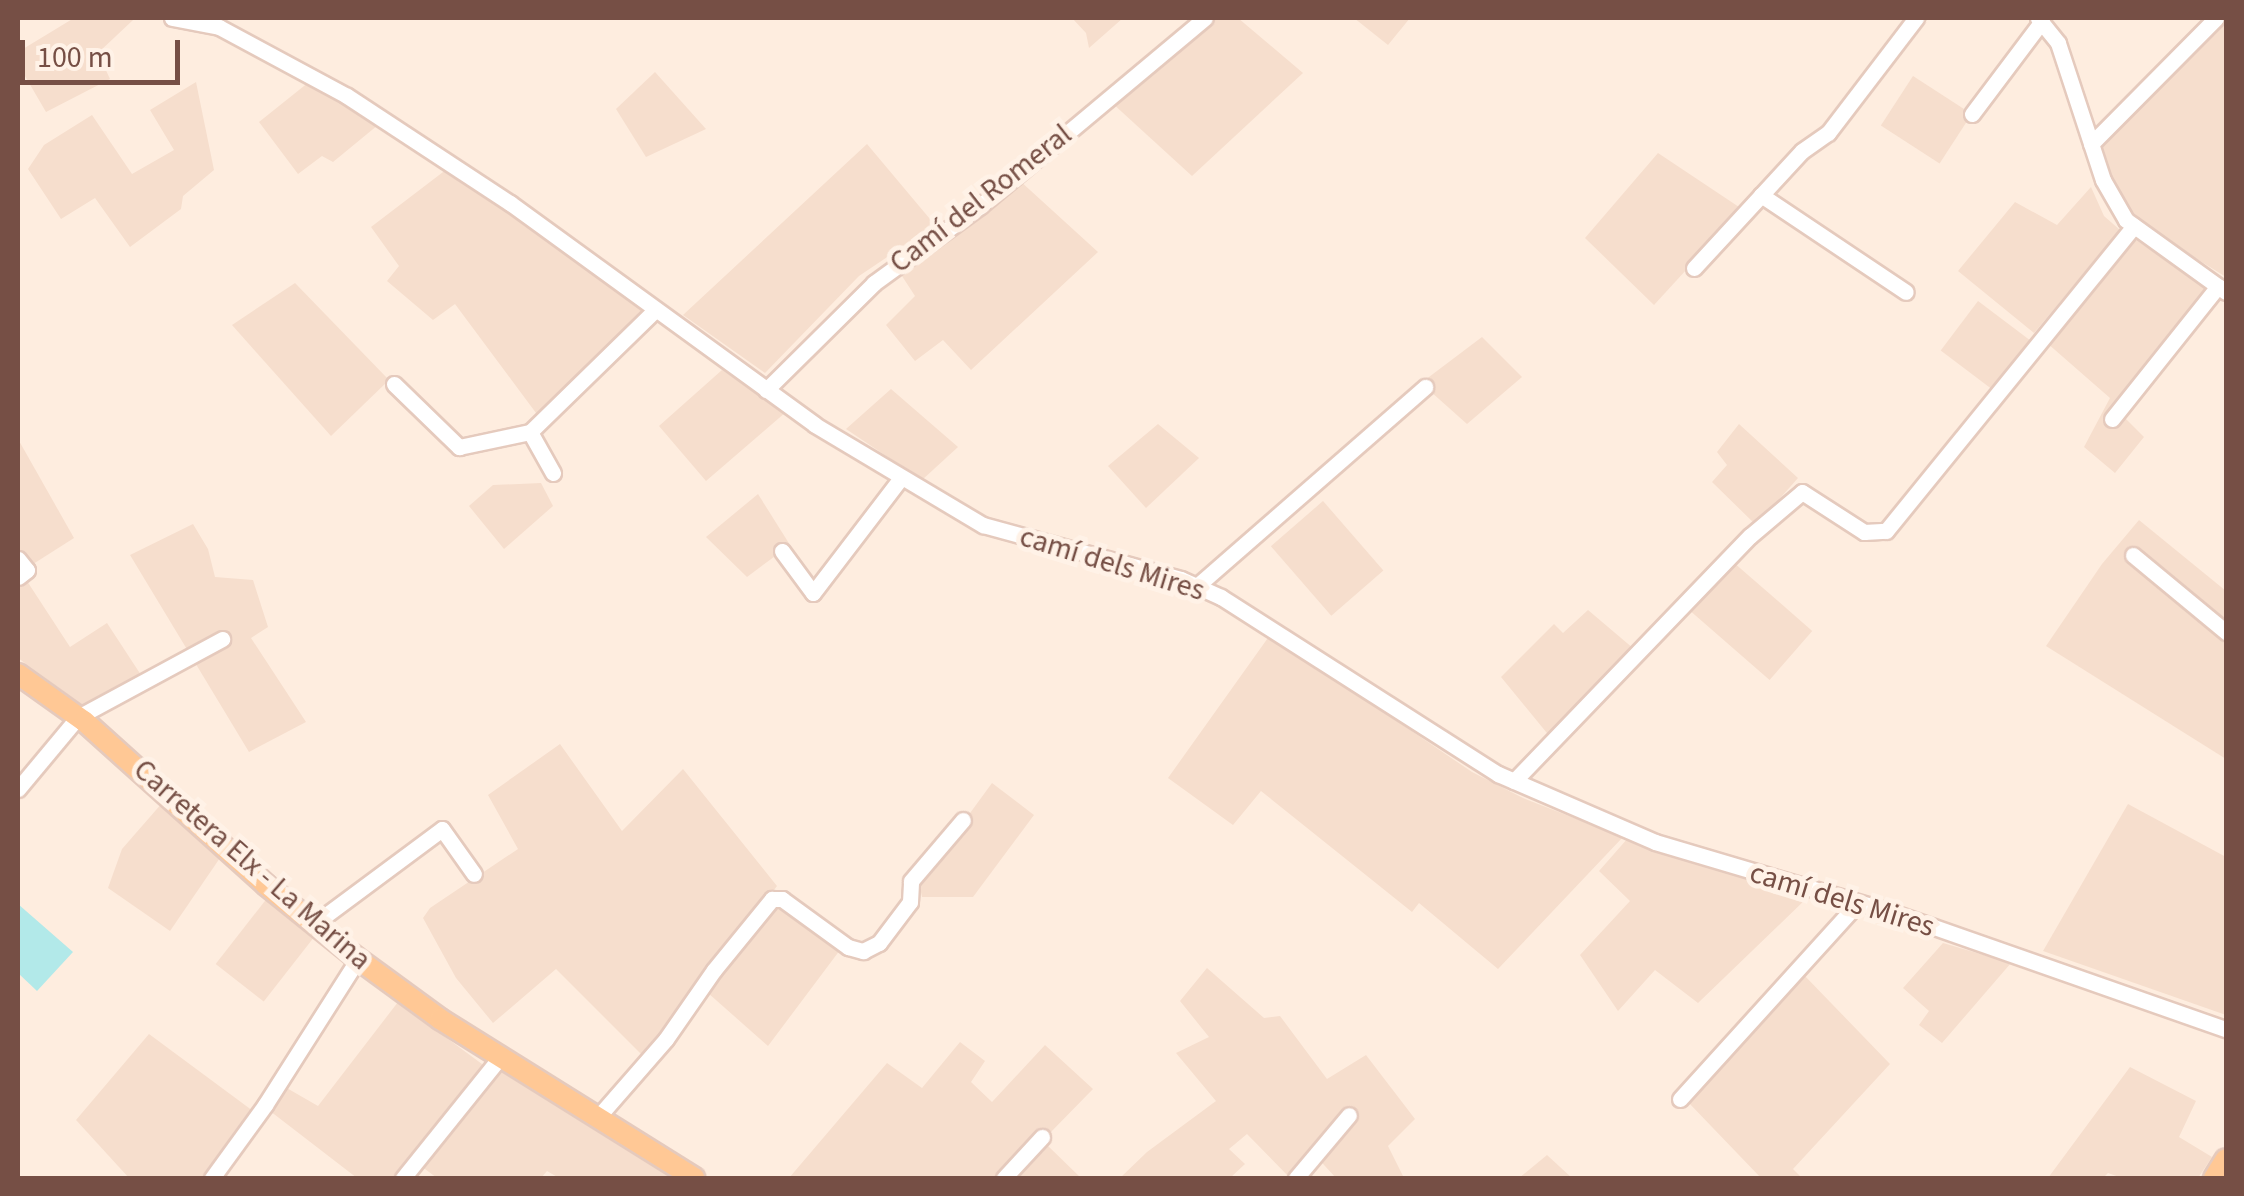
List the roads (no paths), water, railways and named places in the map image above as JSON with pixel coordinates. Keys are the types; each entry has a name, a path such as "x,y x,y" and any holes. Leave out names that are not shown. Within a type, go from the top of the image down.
{"main road":[{"name":"Carretera Elx - La Marina","path":"18,674 78,717 358,959 501,1056 694,1178"},
{"path":"2214,1178 2226,1159"}],"street":[{"name":"camí dels Mires","path":"172,18 219,28 347,96 510,203 766,390 901,478 984,524 1197,586 1246,610 1514,782 1655,842 1858,903 2226,1029"},
{"name":"Camí del Romeral","path":"766,390 874,283 980,206 1204,18"},
{"path":"1694,268 1802,151 1828,132 1916,18"},
{"path":"2091,144 2216,18"},
{"path":"1972,114 2040,20 2058,43 2070,72 2102,180 2134,226 2222,289 2112,419"},
{"path":"1761,195 1906,292"},
{"path":"1514,782 1750,536 1802,492 1864,532 1886,531 2134,226"},
{"path":"394,384 459,447 530,432 655,310"},
{"path":"1197,586 1425,387"},
{"path":"530,432 553,473"},
{"path":"782,551 813,592 901,478"},
{"path":"2133,556 2226,632"},
{"path":"18,558 27,570 18,577"},
{"path":"18,789 78,717 222,639"},
{"path":"598,1116 666,1038 714,970 772,899 782,900 848,947 863,951 879,944 910,902 911,881 963,820"},
{"path":"314,924 442,829 474,874"},
{"path":"1680,1099 1858,903"},
{"path":"212,1178 266,1105 358,959"},
{"path":"403,1178 501,1056"},
{"path":"1296,1178 1348,1115"},
{"path":"1004,1178 1042,1137"}],"water":[{"path":"18,904 73,952 37,991 18,973"}]}
